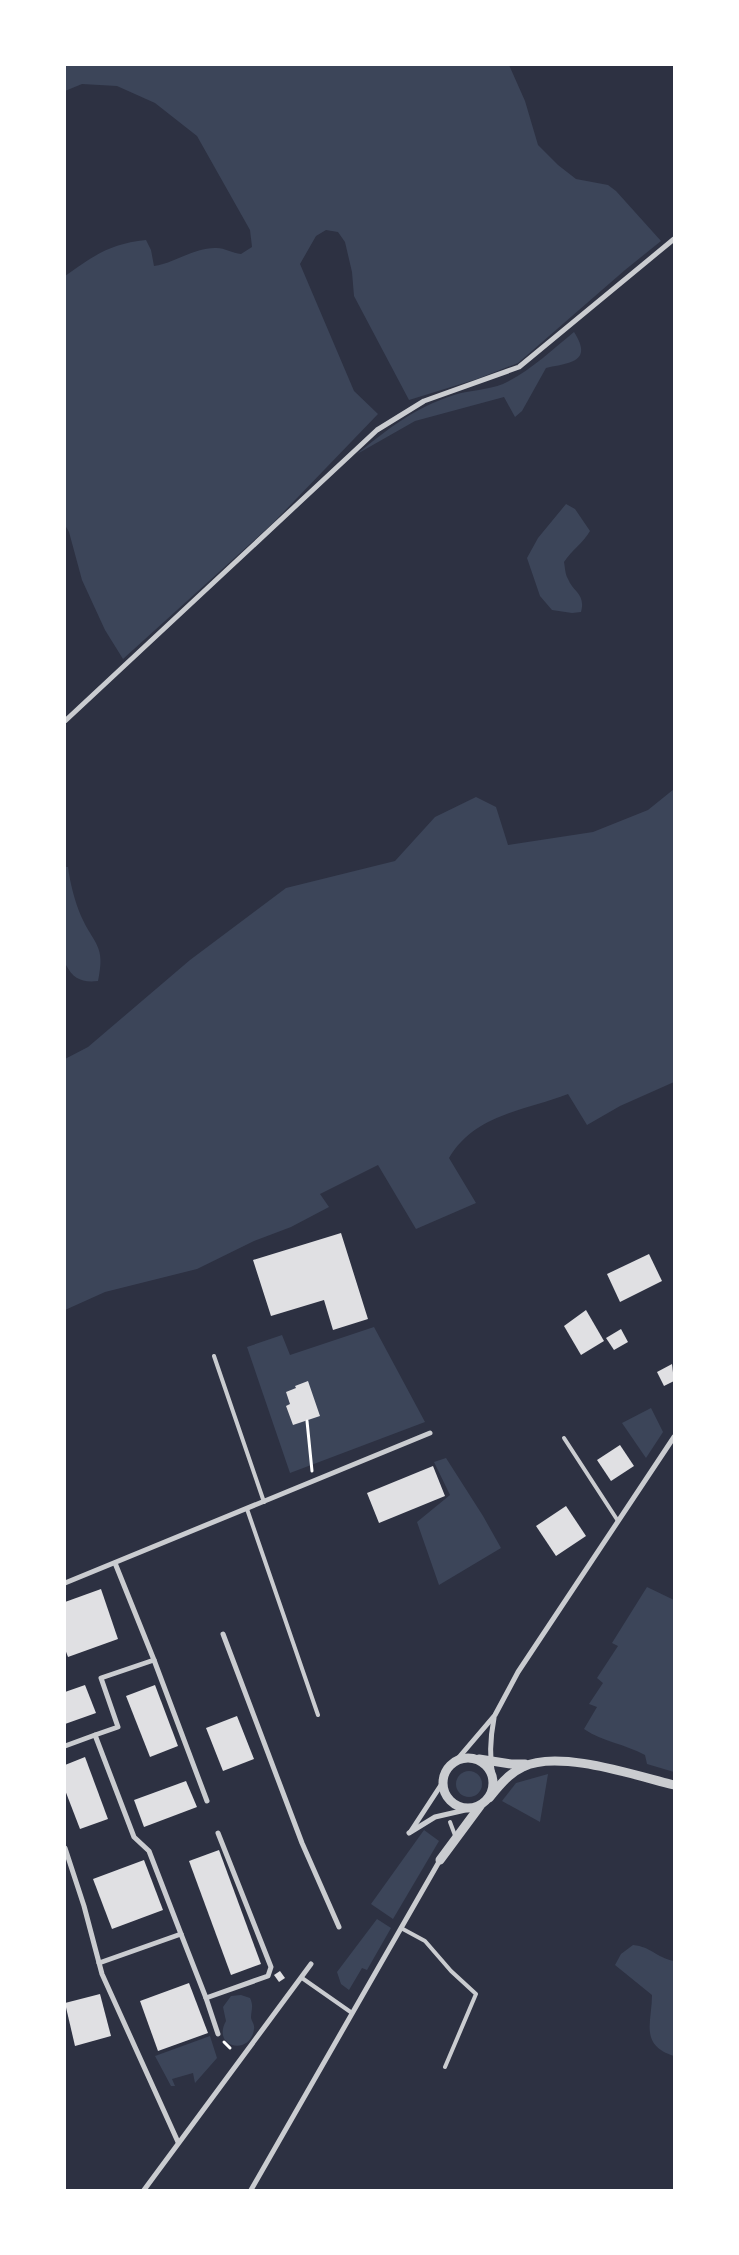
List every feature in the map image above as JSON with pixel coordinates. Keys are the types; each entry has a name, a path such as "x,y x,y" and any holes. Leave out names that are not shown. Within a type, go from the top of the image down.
{"street":[{"path":"65,721 377,430 424,401 519,367 674,240"},
{"path":"65,1583 430,1433"},
{"path":"531,1764 512,1773 482,1803 435,1817 409,1833 443,1782 449,1767 495,1715 518,1672 674,1437"},
{"path":"115,1563 207,1801"},
{"path":"223,1634 302,1843 339,1927"},
{"path":"65,1746 118,1727 101,1678 154,1660"},
{"path":"251,2190 440,1860 492,1792 493,1777 490,1761 490,1737 495,1715"},
{"path":"95,1735 134,1837 149,1851 218,2034"},
{"path":"454,1762 472,1758 511,1764 531,1764 549,1761 589,1764 674,1785"},
{"path":"472,1758 485,1764 493,1777"},
{"path":"443,1782 447,1796 459,1806 482,1803"},
{"path":"206,1998 268,1976 271,1967 218,1833"},
{"path":"65,1848 84,1906 99,1963 178,2142"},
{"path":"99,1963 181,1934"},
{"path":"144,2190 311,1964"}],"lane":[{"path":"214,1356 264,1502"},
{"path":"564,1438 618,1521"},
{"path":"247,1509 318,1715"},
{"path":"450,1822 456,1838"},
{"path":"401,1928 425,1941 451,1972 476,1994 445,2067"},
{"path":"302,1978 352,2012"}],"path":[{"path":"307,1421 310,1466 316,1481"},
{"path":"226,2044 230,2048"}],"shaded area":[{"path":"65,65 509,65 525,101 538,145 558,165 576,179 608,185 616,191 661,241 518,363 477,379 409,400 354,296 352,272 345,242 338,232 326,230 316,236 300,264 354,391 378,414 273,523 123,659 105,630 82,580 69,532 65,525 65,276 103,252 122,244 133,242 146,240 151,250 154,266 199,250 221,248 241,254 252,247 250,230 197,136 155,103 117,86 82,84 65,91"},
{"path":"574,332 581,350 580,356 570,363 546,368 522,411 515,417 504,397 415,421 357,454 391,427 426,406 454,395 497,386 513,379"},
{"path":"566,504 575,509 590,531 564,562 567,577 582,601 581,612 572,613 552,610 540,596 527,558 538,538"},
{"path":"674,789 674,1082 620,1106 587,1125 568,1094 518,1110 486,1123 460,1143 449,1158 476,1203 416,1229 378,1165 320,1194 329,1207 291,1227 254,1241 197,1269 105,1292 65,1310 65,1059 88,1047 190,960 286,888 395,861 435,817 476,797 496,807 508,845 593,832 648,810"},
{"path":"65,867 68,867 73,892 81,916 100,952 101,960 98,981 83,981 75,977 66,965 64,935"},
{"path":"374,1327 425,1422 290,1473 247,1347 282,1335 290,1355"},
{"path":"651,1408 663,1432 646,1458 622,1423"},
{"path":"446,1458 501,1548 439,1585 417,1522 450,1495 434,1462"},
{"path":"647,1587 674,1600 674,1772 647,1764 645,1755 584,1729 597,1707 589,1704 603,1683 597,1678 618,1646 612,1643"},
{"path":"469,1771 478,1775 482,1784 478,1793 469,1797 460,1793 456,1784 460,1775"},
{"path":"548,1774 540,1822 502,1801 516,1783"},
{"path":"424,1830 439,1841 393,1919 371,1904"},
{"path":"377,1919 391,1928 367,1970 362,1968 349,1990 341,1984 337,1972"},
{"path":"633,1945 645,1948 674,1961 674,2056 656,2046 652,2039 650,2023 652,1995 615,1965 621,1954"},
{"path":"241,1995 250,1998 252,2006 251,2018 254,2029 251,2038 246,2043 233,2045 227,2043 224,2037 223,2030 226,2021 223,2007 231,1996"},
{"path":"210,2036 217,2058 195,2083 193,2073 172,2079 175,2086 171,2086 155,2056"}],"building":[{"path":"341,1233 368,1319 333,1330 324,1300 271,1316 253,1260"},
{"path":"649,1254 662,1281 620,1302 607,1274"},
{"path":"586,1310 604,1341 581,1355 564,1326"},
{"path":"621,1329 628,1342 614,1350 606,1338"},
{"path":"672,1364 674,1381 664,1386 657,1372"},
{"path":"308,1381 320,1416 293,1425 286,1406 290,1404 286,1392"},
{"path":"620,1445 634,1466 611,1481 597,1460"},
{"path":"433,1466 445,1496 379,1523 367,1493"},
{"path":"566,1506 586,1536 556,1556 536,1526"},
{"path":"101,1589 118,1639 68,1657 65,1649 65,1602"},
{"path":"85,1685 96,1713 65,1724 65,1692"},
{"path":"155,1685 178,1746 150,1757 126,1696"},
{"path":"237,1716 254,1759 223,1771 206,1728"},
{"path":"85,1757 108,1819 80,1829 65,1790 65,1765"},
{"path":"186,1781 197,1807 144,1827 134,1800"},
{"path":"219,1850 261,1964 231,1975 189,1861"},
{"path":"144,1860 163,1910 112,1929 93,1879"},
{"path":"280,1971 285,1978 279,1982 274,1975"},
{"path":"189,1983 208,2033 158,2051 140,2001"},
{"path":"100,1994 111,2036 75,2046 65,2003"}]}
